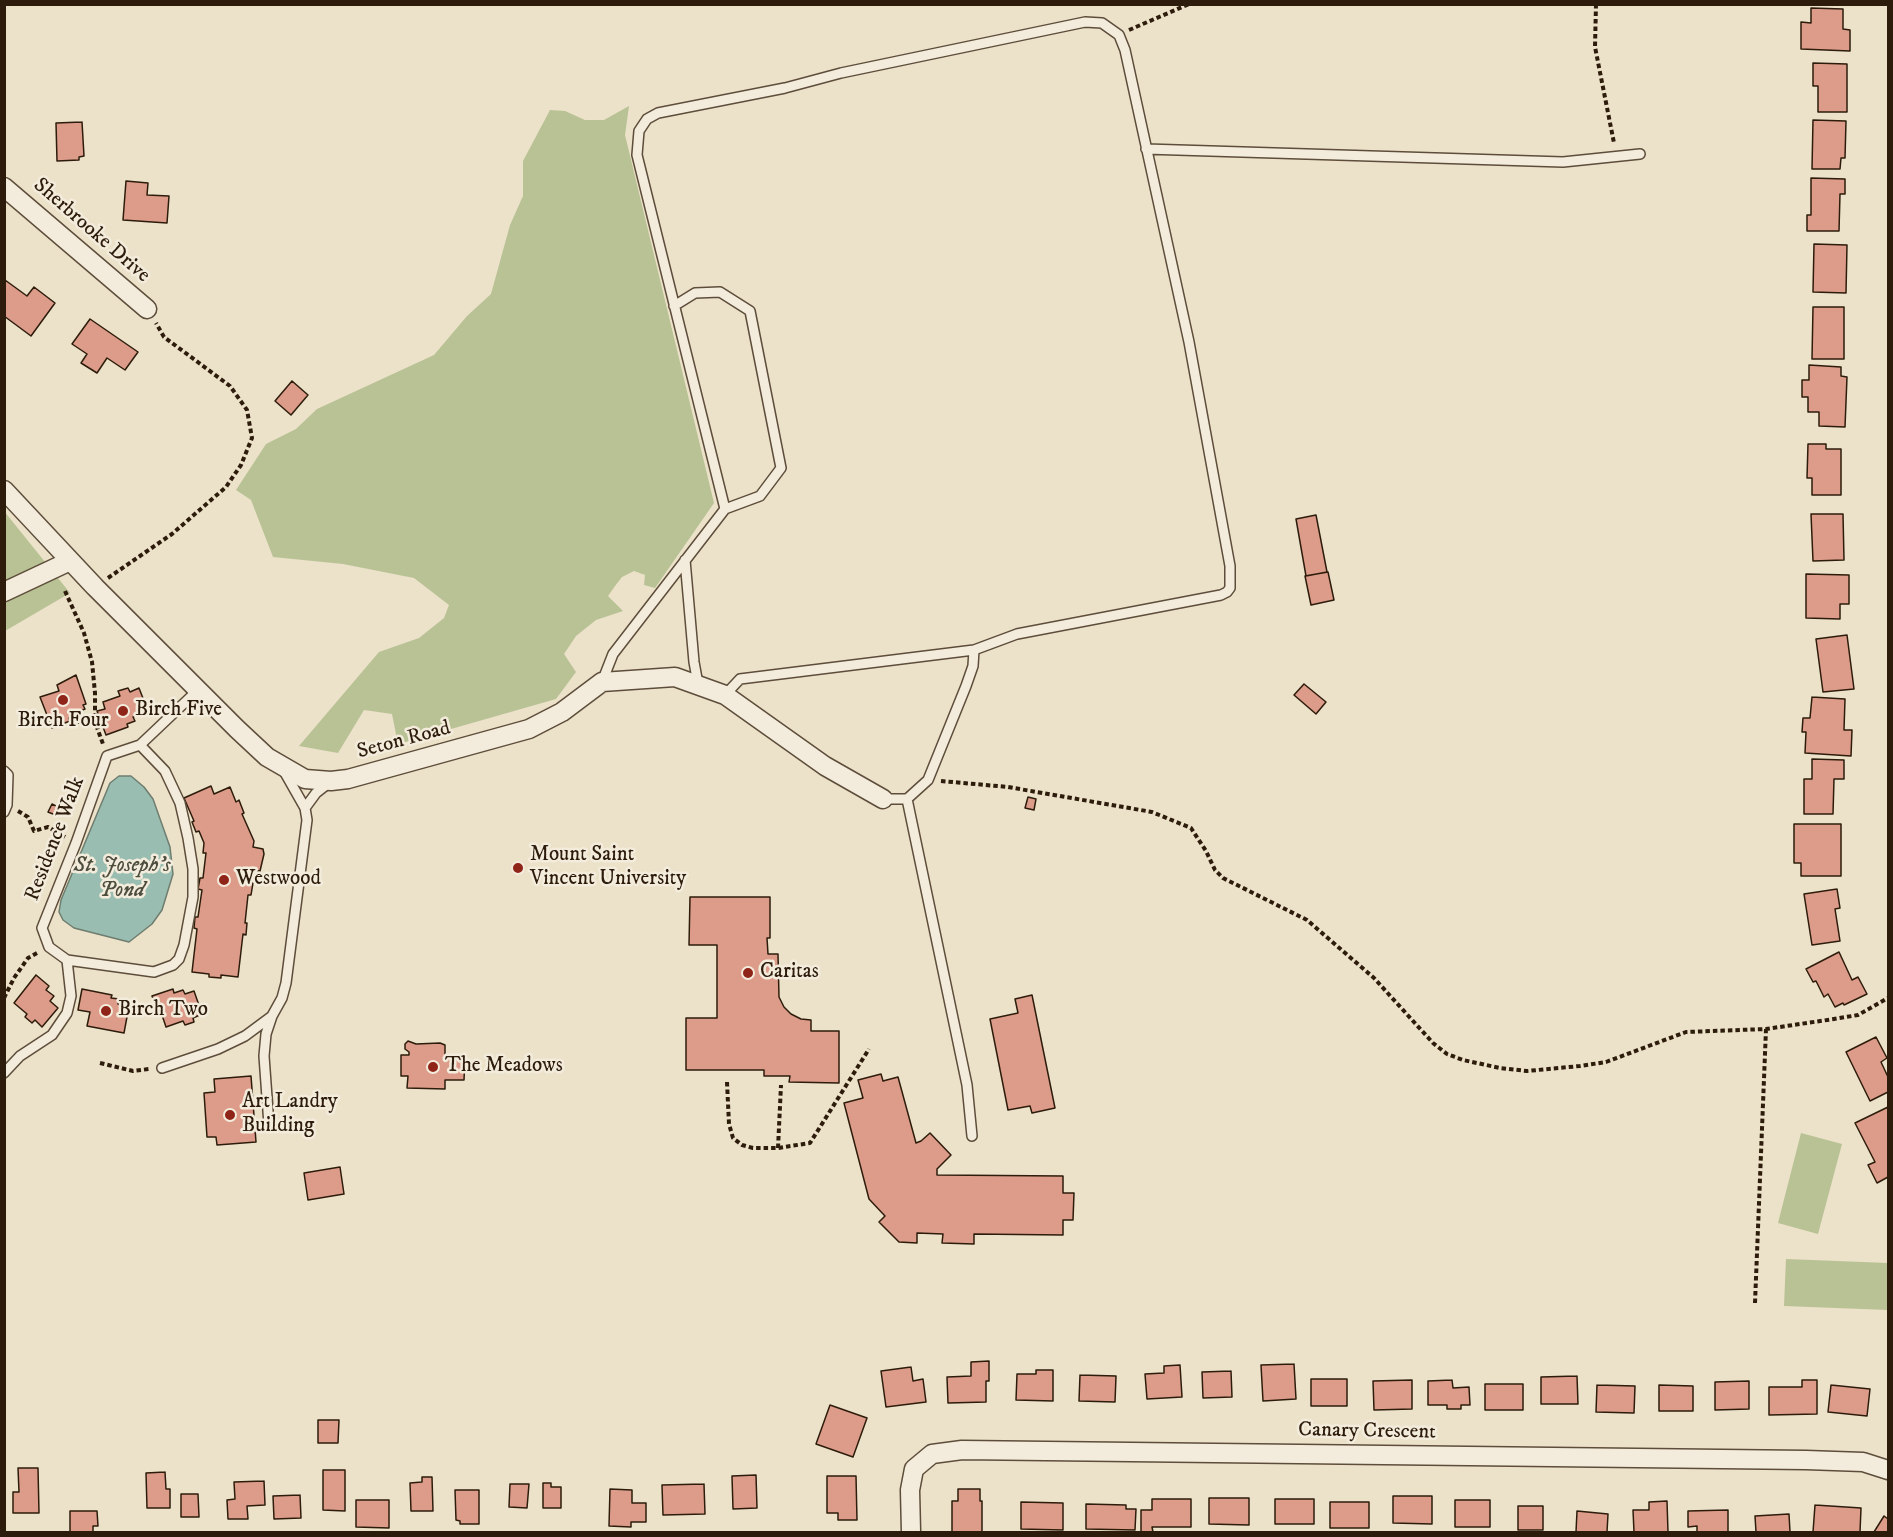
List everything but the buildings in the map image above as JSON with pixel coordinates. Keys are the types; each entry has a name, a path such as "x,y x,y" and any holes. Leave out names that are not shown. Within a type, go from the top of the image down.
{"street":[{"name":"Sherbrooke Drive","path":"4,187 147,309"},
{"name":"Seton Road","path":"4,490 95,587 237,729 267,757 305,779 331,781 348,779 529,729 562,712 602,682"},
{"path":"4,592 70,561"},
{"path":"602,682 675,677 725,695 825,766 883,799"},
{"name":"Canary Crescent","path":"910,1533 910,1490 914,1469 932,1454 962,1450 1806,1460 1863,1462 1888,1470"}],"lane":[{"path":"724,509 637,155 639,131 647,119 662,112 785,88 841,73 1085,22 1102,23 1119,35 1125,50 1190,342 1230,566 1230,588 1221,596 1017,633 974,650 753,677 740,680 725,695"},
{"path":"1146,149 1563,162 1640,154"},
{"path":"602,682 613,654 724,509 760,496 781,468 750,311 720,292 695,293 674,306"},
{"path":"685,560 698,684"},
{"path":"883,799 907,799 928,780 966,686 973,666 974,650"},
{"name":"Residence Walk","path":"49,947 42,928 107,756 140,745 198,690"},
{"path":"49,947 67,960 154,972 173,965 179,958 184,945 193,897 194,869 189,837 180,803 165,771 140,745"},
{"path":"269,1125 264,1056 266,1034 286,983 306,820 305,808 281,766"},
{"path":"4,771 8,774 6,808"},
{"path":"305,808 316,793 331,781"},
{"path":"907,799 967,1084 972,1136"},
{"path":"4,1073 20,1056 52,1035 67,1013 71,996 67,960"},
{"path":"162,1068 218,1049 272,1016"}],"path":[{"path":"1119,35 1189,4"},
{"path":"1596,4 1595,47 1617,156"},
{"path":"95,587 172,534 226,487 241,465 252,438 247,410 230,386 164,338 147,309"},
{"path":"65,591 84,633 92,662 95,722 107,756"},
{"path":"76,722 95,722"},
{"path":"928,780 1008,787 1152,812 1191,828 1222,878 1307,920 1374,978 1434,1043 1447,1054 1463,1060 1527,1071 1606,1062 1686,1032 1766,1029 1858,1015 1888,998"},
{"path":"6,808 28,817 34,831 48,827 76,843"},
{"path":"4,998 28,958 49,947"},
{"path":"1755,1303 1766,1029"},
{"path":"728,1082 729,1124 733,1138 742,1145 753,1148 778,1148 810,1143 869,1049"},
{"path":"100,1063 133,1071 162,1068"},
{"path":"778,1148 781,1085"}],"green space":[{"path":"629,106 625,135 714,503 655,588 644,585 645,575 634,571 622,577 608,596 623,611 596,620 576,636 564,654 576,672 556,699 395,745 396,734 392,714 364,710 338,753 299,746 379,652 419,638 444,618 449,605 414,578 343,564 273,557 251,500 236,490 266,444 296,429 317,409 434,355 467,316 491,294 510,225 523,196 523,161 550,110 565,111 585,120 604,120"},
{"path":"4,511 70,593 5,631 4,631"},
{"path":"1801,1133 1842,1144 1818,1234 1778,1223"},
{"path":"1786,1259 1888,1263 1888,1310 1784,1306"}],"water":[{"name":"St. Joseph’s Pond","path":"119,776 131,776 153,799 170,847 173,874 162,910 152,924 129,942 74,928 63,920 59,912 61,900 110,783"}],"place":[{"name":"Birch Four","path":"63,700"},
{"name":"Birch Five","path":"123,711"},
{"name":"Mount Saint Vincent University","path":"518,868"},
{"name":"Westwood","path":"224,880"},
{"name":"Caritas","path":"748,973"},
{"name":"Birch Two","path":"106,1011"},
{"name":"The Meadows","path":"433,1067"},
{"name":"Art Landry Building","path":"230,1115"}]}
